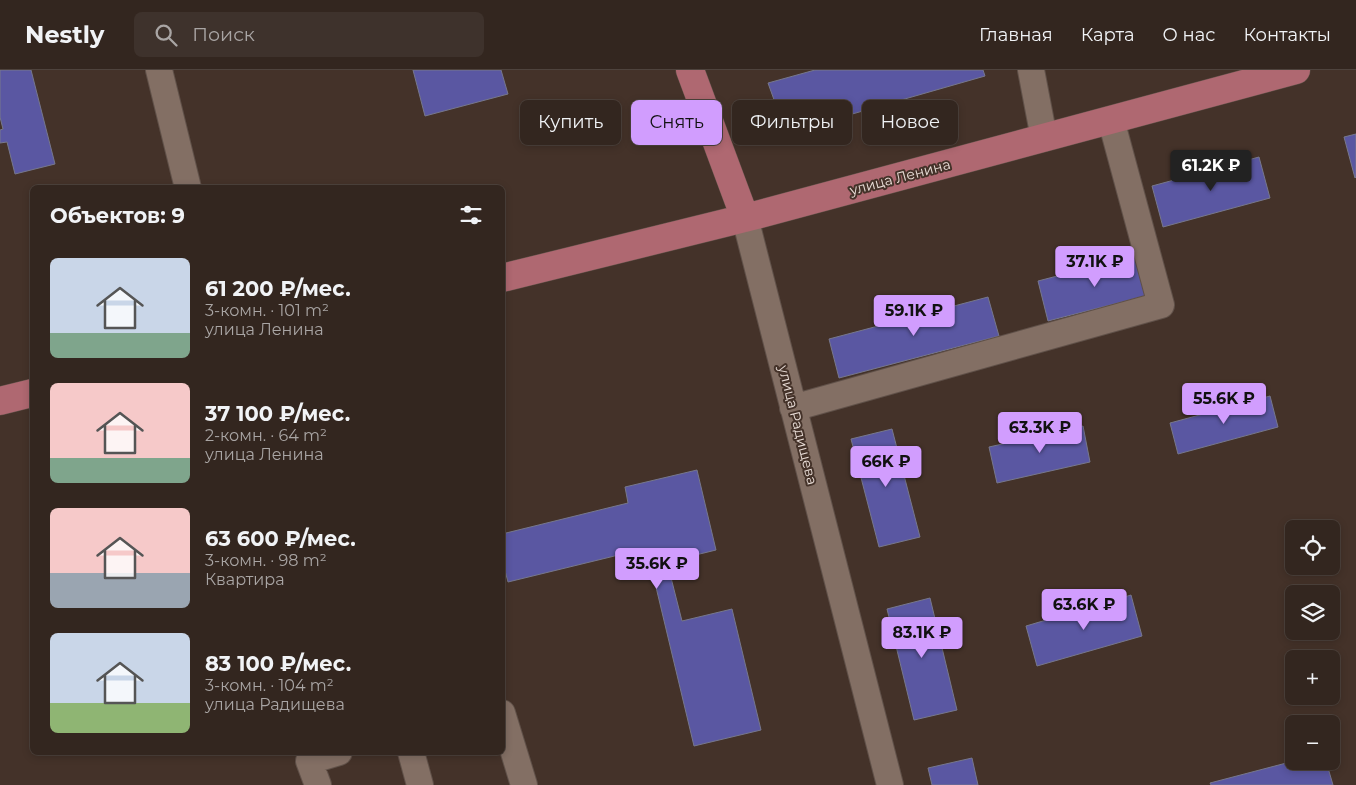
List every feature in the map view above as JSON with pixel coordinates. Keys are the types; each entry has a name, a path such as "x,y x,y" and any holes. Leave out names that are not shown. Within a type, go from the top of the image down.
{"main road":[{"name":"улица Радищева","path":"690,70 745,218"},
{"name":"улица Ленина","path":"505,277 745,218 1296,70"},
{"path":"0,400 30,393"}],"street":[{"path":"159,70 187,185"},
{"path":"1032,70 1044,138"},
{"path":"793,408 1161,305 1111,120"},
{"name":"улица Радищева","path":"745,218 890,785"},
{"path":"505,723 524,785"},
{"path":"318,785 309,761 329,755"},
{"path":"412,755 420,785"}],"building":[{"path":"0,70 31,70 55,164 15,174 7,142 0,143 0,130 3,129 0,117"},
{"path":"413,70 501,70 508,94 425,116"},
{"path":"815,70 983,70 985,76 901,100 862,100 862,111 852,114 852,100 774,100 768,83"},
{"path":"1356,134 1356,177 1355,178 1344,137"},
{"path":"1259,157 1270,198 1163,227 1152,186"},
{"path":"1142,254 1153,294 1048,321 1038,281"},
{"path":"988,297 999,336 839,378 829,339"},
{"path":"1270,396 1278,427 1178,454 1170,423"},
{"path":"1083,426 1090,462 997,483 989,447"},
{"path":"892,429 920,537 879,547 851,439"},
{"path":"697,470 716,550 667,562 682,621 732,609 761,730 694,746 650,562 639,565 635,551 508,582 505,570 505,533 628,503 625,487"},
{"path":"1131,595 1142,636 1037,666 1026,626"},
{"path":"930,598 957,710 914,720 887,609"},
{"path":"972,758 978,785 932,785 928,768"},
{"path":"1285,763 1285,770 1329,770 1333,785 1211,785 1210,783"}]}
